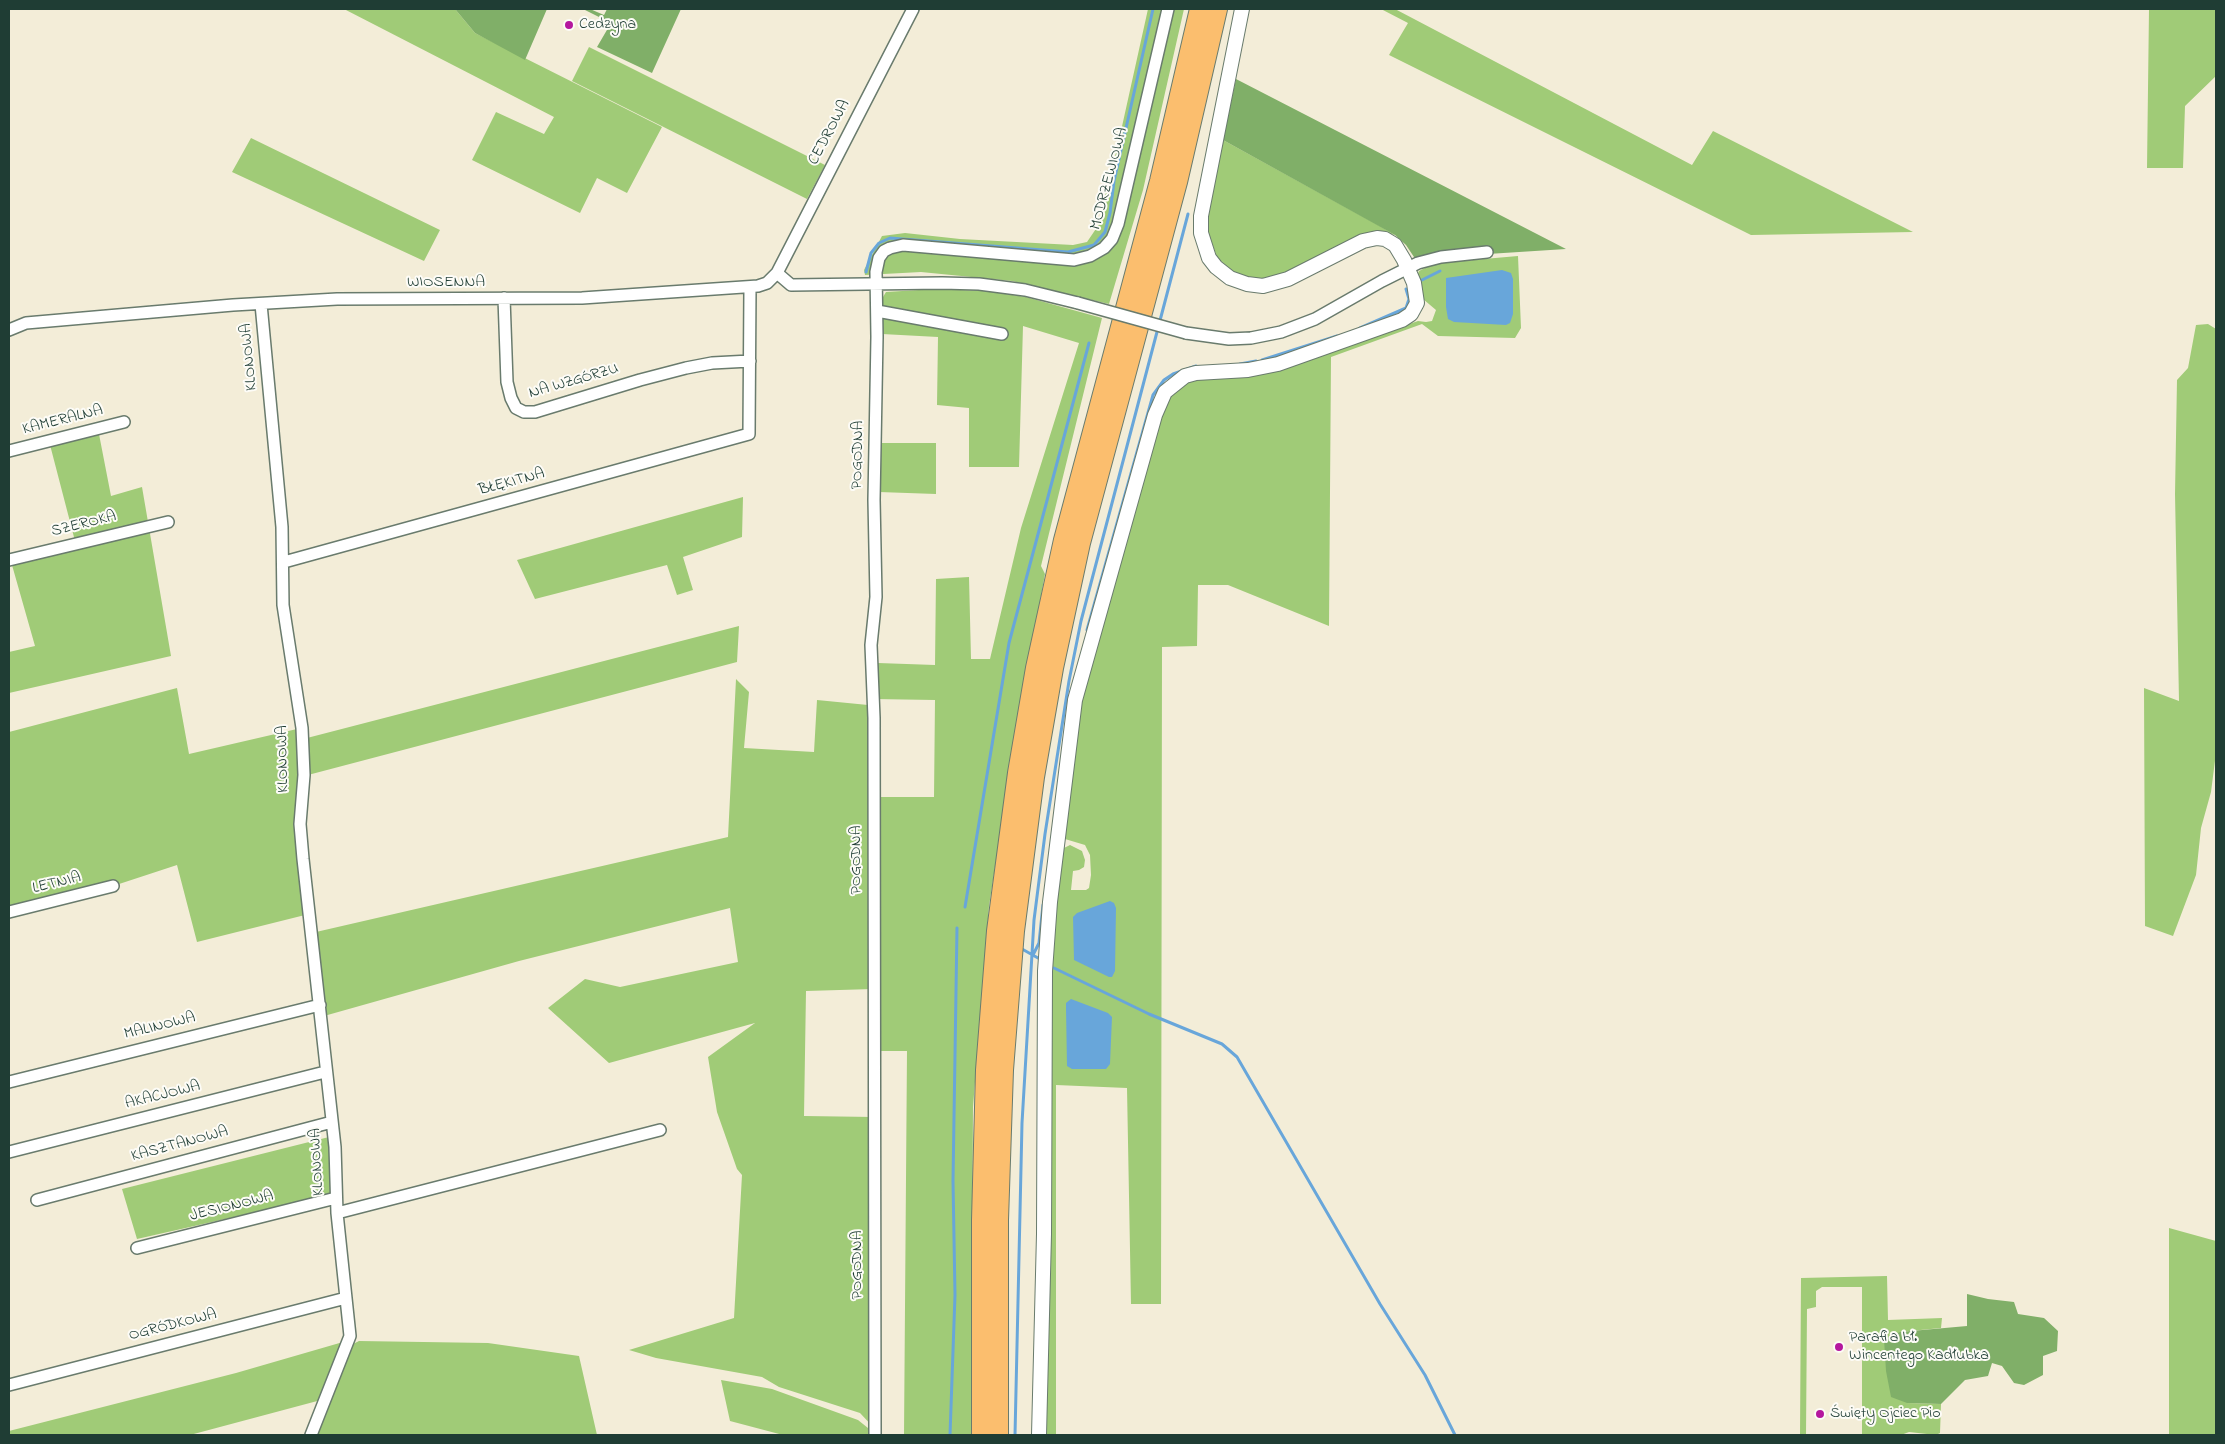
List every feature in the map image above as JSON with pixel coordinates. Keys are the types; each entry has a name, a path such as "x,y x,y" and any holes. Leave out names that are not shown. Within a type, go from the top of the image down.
{"highway":[{"path":"982,1435 982,1229 986,1070 997,931 1018,773 1034,676 1064,540 1158,190 1200,9"},
{"path":"998,1435 998,1220 1003,1070 1014,931 1034,777 1053,668 1080,543 1177,182 1217,9"}],"street":[{"name":"CEDROWA","path":"777,273 913,9"},
{"name":"MODRZEWIOWA","path":"877,284 876,272 879,258 884,251 903,245 1074,260 1090,256 1104,248 1112,238 1118,224 1168,9"},
{"path":"1038,1435 1044,1234 1045,971 1050,902 1076,700 1155,415 1165,392 1185,376 1196,373 1248,370 1278,364 1408,317 1415,308 1417,295 1407,268 1395,245 1385,238 1363,242 1288,279 1268,285 1252,286 1230,278 1216,267 1210,258 1201,233 1202,216 1242,9"},
{"path":"777,273 791,284 942,283 979,284 1025,290 1186,333 1230,339 1251,338 1282,332 1315,319 1407,268 1441,257 1487,252"},
{"name":"WIOSENNA","path":"9,330 26,323 337,299 582,298 750,288 767,283 777,273"},
{"name":"POGODNA","path":"875,1435 874,718 871,644 876,597 874,500 877,284"},
{"path":"750,288 750,361"},
{"name":"NA WZGÓRZU","path":"504,298 507,382 516,408 524,412 535,412 686,368 712,363 750,361"},
{"name":"KLONOWA","path":"261,304 282,527 284,562 283,605 302,728 304,775 300,824 302,850 320,1005 325,1072 335,1147 337,1213 350,1336 311,1435"},
{"path":"877,311 1002,334"},
{"name":"BŁĘKITNA","path":"284,562 749,434 750,361"},
{"name":"KAMERALNA","path":"9,450 124,422"},
{"name":"SZEROKA","path":"9,560 168,522"},
{"name":"LETNIA","path":"9,912 113,886"},
{"name":"MALINOWA","path":"9,1082 320,1005"},
{"name":"AKACJOWA","path":"9,1152 325,1072"},
{"name":"KASZTANOWA","path":"37,1200 332,1122"},
{"name":"KLONOWA","path":"337,1213 660,1130"},
{"name":"JESIONOWA","path":"137,1248 336,1198"},
{"name":"OGRÓDKOWA","path":"9,1385 346,1298"}],"green space":[{"path":"344,9 455,9 475,33 662,127 627,193 597,178 580,213 472,160 496,112 544,134 554,117"},
{"path":"455,9 547,9 525,60 475,33"},
{"path":"583,9 590,9 604,15 607,9 681,9 652,73 597,47 611,23"},
{"path":"1148,9 1184,9 1143,190 1109,304 1012,281 921,272 865,275 864,270 882,236 905,233 960,239 1073,245 1087,242 1104,217 1105,193 1117,149"},
{"path":"1381,9 1395,9 1692,165 1713,131 1913,232 1751,235 1389,55 1408,23"},
{"path":"2149,9 2216,9 2216,76 2185,106 2183,168 2147,168"},
{"path":"589,47 825,165 807,199 572,81"},
{"path":"1236,79 1566,249 1441,257 1418,263 1406,245 1395,235 1223,140"},
{"path":"251,138 440,230 424,261 232,172"},
{"path":"1223,140 1395,235 1381,232 1350,240 1299,269 1271,278 1260,280 1234,273 1217,257 1209,235 1208,213"},
{"path":"1518,256 1521,328 1515,338 1438,336 1422,324 1331,357 1329,626 1228,585 1198,585 1197,646 1162,647 1161,1304 1131,1304 1127,1088 1056,1085 1056,1435 1045,1435 1051,950 1064,848 1070,845 1082,851 1085,860 1084,867 1073,871 1071,890 1086,890 1089,888 1091,875 1090,855 1085,845 1065,839 1080,706 1085,680 1164,408 1171,396 1186,383 1204,379 1261,375 1418,321 1432,321 1436,310 1423,299 1416,278 1419,271 1438,263"},
{"path":"935,289 986,291 1026,297 1102,318 1041,566 1045,574 1013,749 989,906 973,1107 971,1435 904,1435 907,1051 874,1051 876,797 934,797 935,700 873,699 873,989 806,991 804,1116 874,1117 875,1429 860,1413 779,1387 762,1377 656,1358 629,1350 734,1318 742,1175 737,1169 717,1112 708,1057 755,1023 609,1063 548,1008 585,979 620,987 738,962 730,908 519,961 324,1016 316,932 728,837 736,679 749,692 744,748 814,752 817,700 868,705 868,627 878,627 878,663 935,665 936,579 969,577 971,659 990,659 1021,528 1079,343 1023,326 1019,467 969,467 969,408 937,405 938,337 882,334 883,297 886,292"},
{"path":"2208,324 2216,329 2216,753 2211,792 2201,828 2196,875 2173,936 2145,926 2144,688 2179,701 2175,494 2177,380 2188,368 2196,325"},
{"path":"98,429 111,496 142,487 171,656 9,693 9,652 35,646 10,558 75,541 49,441"},
{"path":"877,443 936,443 936,494 879,492"},
{"path":"743,497 742,537 683,557 693,590 677,595 667,565 535,599 517,560"},
{"path":"739,626 737,662 308,775 307,738"},
{"path":"177,688 189,754 297,729 305,915 197,942 177,865 113,886 9,912 9,732"},
{"path":"329,1137 331,1195 137,1239 122,1189"},
{"path":"2169,1228 2216,1241 2215,1435 2169,1435"},
{"path":"1887,1276 1888,1320 1942,1318 1941,1328 1900,1332 1907,1403 1941,1404 1940,1433 1936,1435 1909,1432 1901,1435 1862,1435 1862,1287 1822,1287 1816,1291 1816,1307 1807,1309 1806,1435 1800,1435 1801,1278"},
{"path":"1967,1294 2014,1302 2018,1314 2044,1318 2058,1331 2057,1351 2043,1356 2043,1375 2024,1385 2014,1383 2002,1366 1992,1363 1988,1376 1965,1380 1941,1404 1907,1403 1891,1397 1886,1371 1884,1339 1900,1332 1967,1326"},
{"path":"359,1341 488,1343 579,1356 597,1435 316,1435 353,1344"},
{"path":"343,1342 321,1400 190,1435 9,1435 9,1431 236,1373"},
{"path":"721,1380 772,1389 858,1420 868,1428 871,1435 783,1435 730,1421"}],"water":[{"path":"1502,270 1511,273 1513,279 1513,314 1510,323 1506,325 1454,322 1448,319 1446,278"},
{"path":"1110,901 1114,903 1116,908 1115,971 1112,977 1074,960 1073,917 1077,913"},
{"path":"1071,999 1108,1013 1112,1017 1110,1064 1106,1069 1072,1069 1067,1066 1066,1003"}],"waterway":[{"path":"866,272 871,253 879,243 890,238 1068,252 1094,245 1105,232 1110,213 1114,181 1153,9"},
{"path":"1015,1435 1022,1123 1034,920 1045,834 1069,681 1081,621 1188,214"},
{"path":"1422,280 1440,271"},
{"path":"1360,328 1406,308 1409,299 1406,289"},
{"path":"1262,360 1337,336"},
{"path":"965,907 1009,643 1089,343"},
{"path":"1240,364 1256,361"},
{"path":"1087,630 1153,395 1164,380 1173,374 1196,366"},
{"path":"1034,953 1039,943 1043,905"},
{"path":"950,1435 955,1295 953,1181 957,928"},
{"path":"1022,949 1038,958"},
{"path":"1054,968 1149,1014 1222,1044 1237,1057 1380,1304 1425,1375 1455,1435"}],"place":[{"name":"Cedzyna","path":"569,25"},
{"name":"Parafia bł. Wincentego Kadłubka","path":"1839,1347"},
{"name":"Święty Ojciec Pio","path":"1820,1414"}]}
